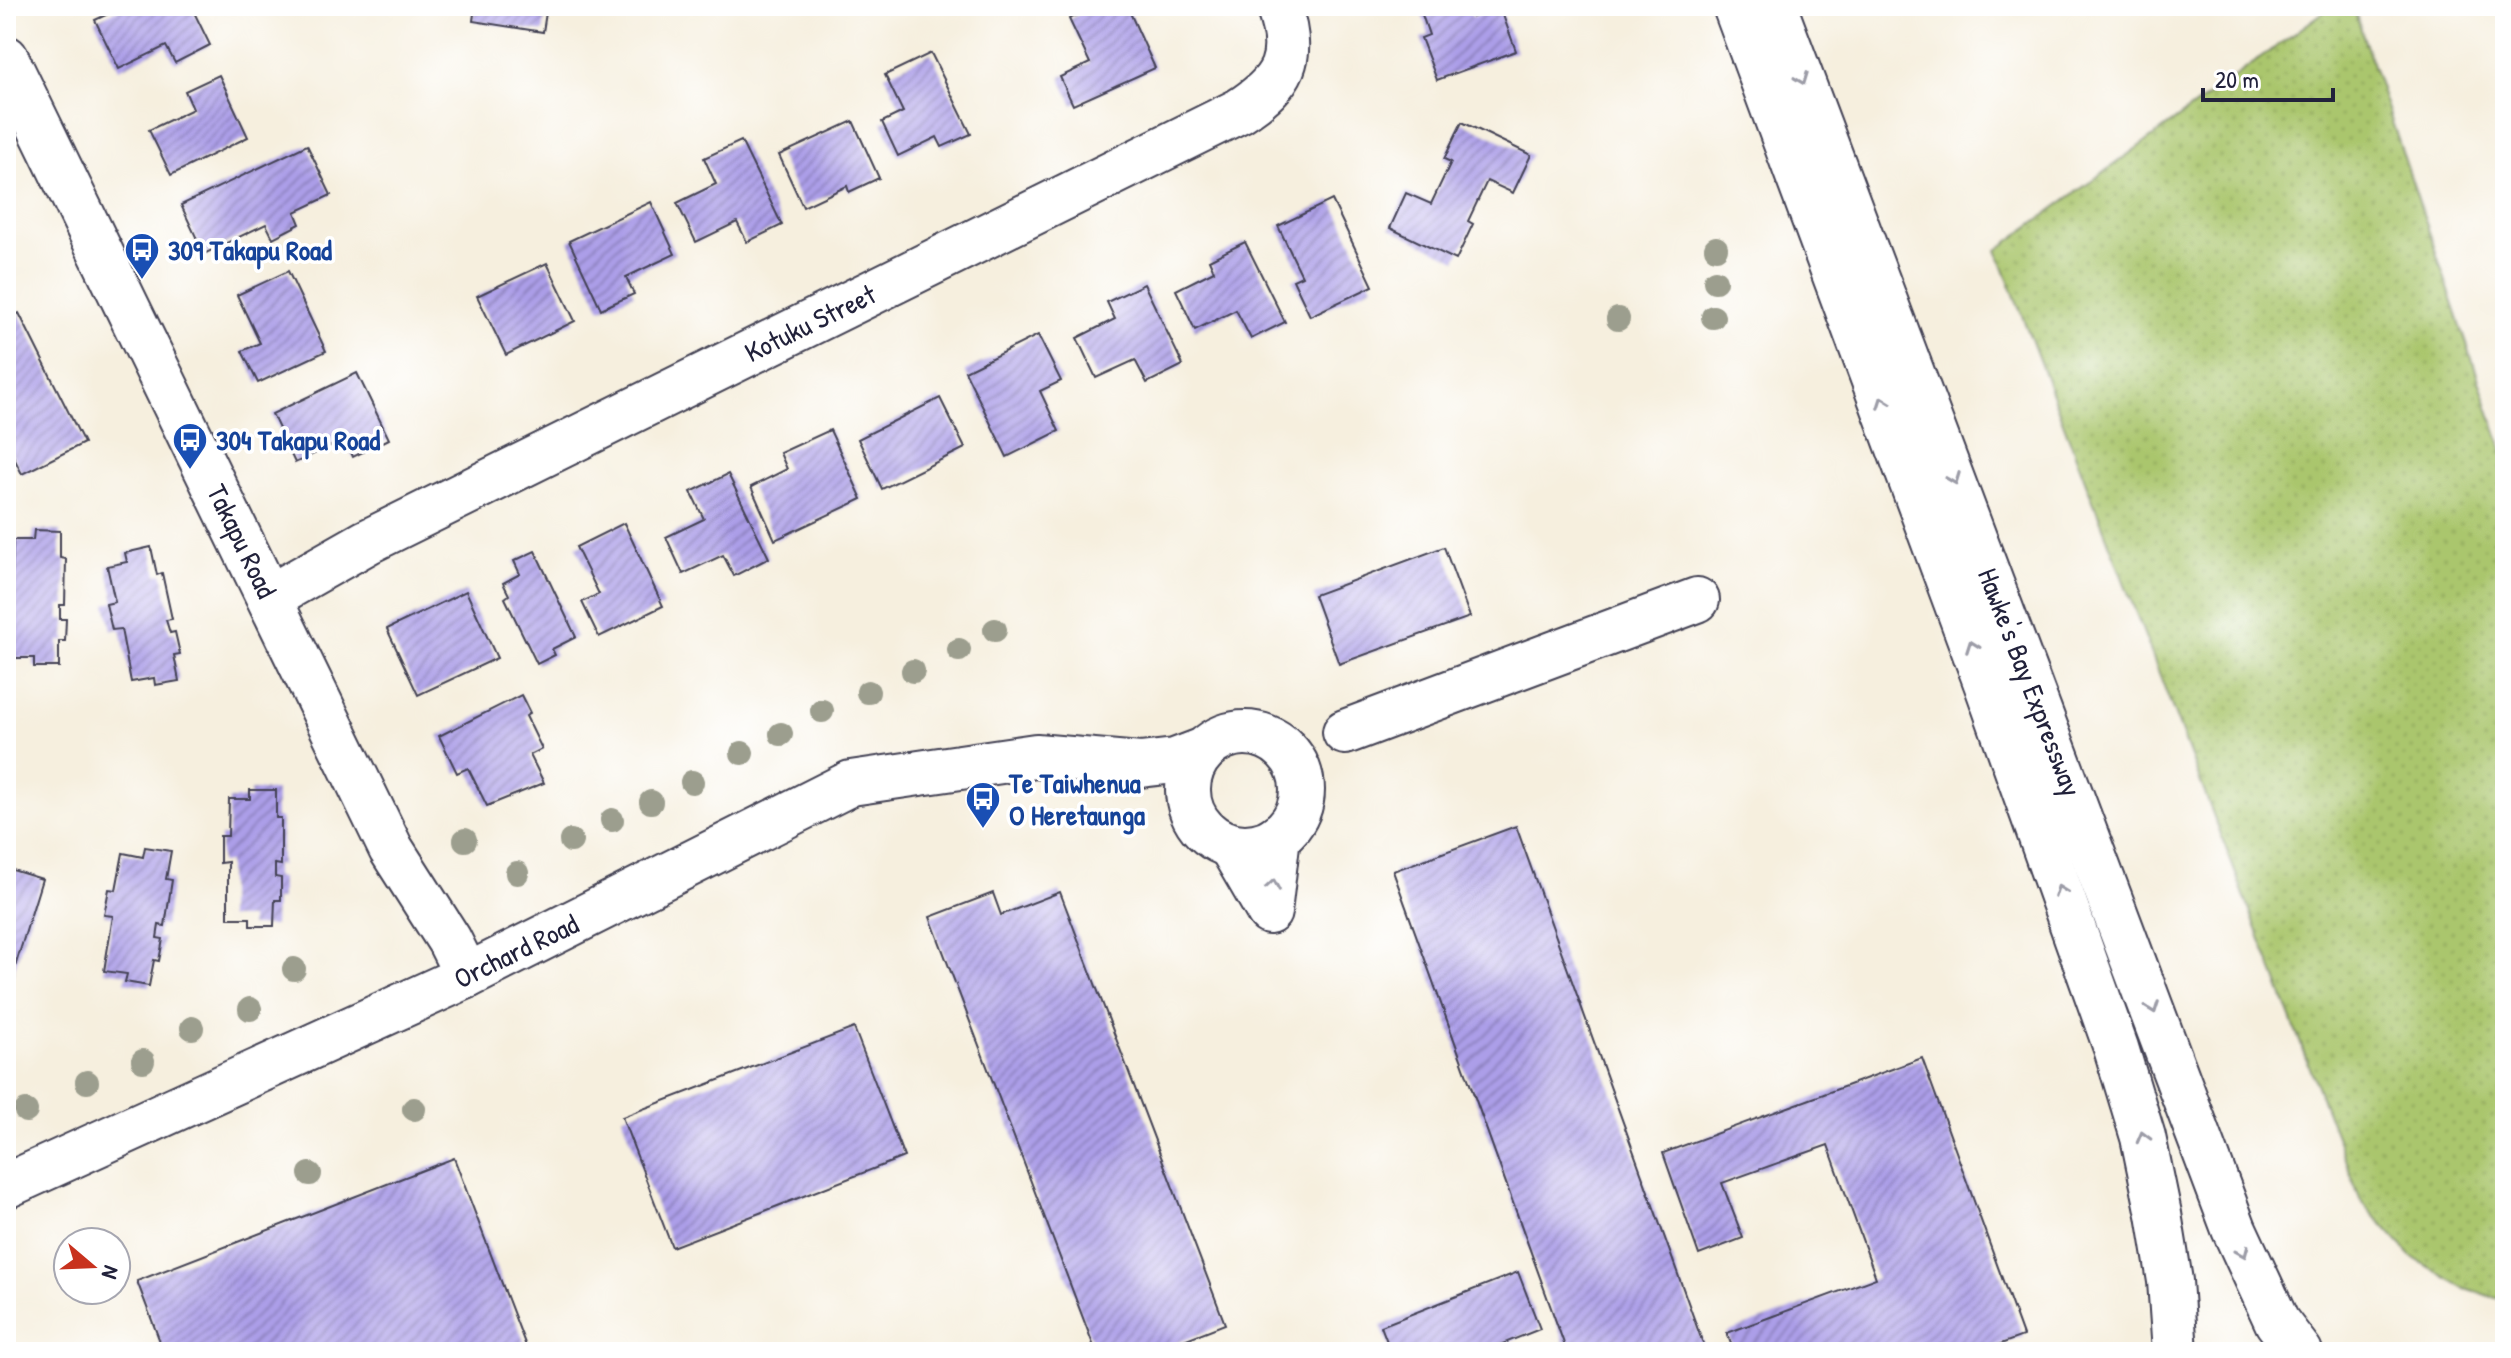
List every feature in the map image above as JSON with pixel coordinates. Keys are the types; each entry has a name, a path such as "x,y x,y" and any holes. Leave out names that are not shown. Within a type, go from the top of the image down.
{"main road":[{"name":"Kotuku Street","path":"270,597 367,542 1239,111 1263,96 1282,73 1288,48 1278,6"},
{"name":"Hawke's Bay Expressway","path":"1735,6 1986,683 2116,1048 2143,1137 2159,1214 2170,1281 2175,1352"},
{"name":"Hawke's Bay Expressway","path":"1774,6 2234,1229 2277,1322 2300,1352"},
{"name":"Takapu Road","path":"6,58 391,849 449,940 467,976"},
{"path":"1279,743 1345,732 1697,600"},
{"path":"1244,732 1263,735 1279,743 1292,756 1300,772 1303,790 1300,810 1290,827 1278,836 1256,847 1230,845 1202,829 1188,799 1165,776 1140,765 1175,761 1204,750 1226,735 1244,732"},
{"path":"1303,790 1345,732"},
{"path":"1188,799 1189,774 1204,750"},
{"name":"Orchard Road","path":"6,1186 467,976 851,783 1036,756 1140,765"},
{"path":"1230,845 1269,912 1278,836"}],"green space":[{"path":"2332,6 2353,6 2505,457 2505,1301 2462,1287 2412,1257 2361,1201 1997,250"}],"building":[{"path":"125,6 191,6 210,45 175,63 166,46 119,69 95,20"},
{"path":"475,6 547,6 543,32 473,21"},
{"path":"1097,6 1127,6 1155,68 1073,105 1060,77 1090,63 1069,19"},
{"path":"1419,6 1468,6 1472,17 1500,7 1516,51 1437,80 1421,38 1429,35"},
{"path":"931,53 971,134 942,147 937,137 898,156 882,122 903,112 885,75"},
{"path":"219,75 248,137 171,175 149,130 193,109 185,91"},
{"path":"853,121 879,178 849,192 847,186 803,207 779,155"},
{"path":"1462,122 1531,155 1513,193 1487,181 1468,221 1473,224 1456,260 1390,228 1406,193 1431,204 1451,162 1444,159"},
{"path":"741,141 782,225 747,242 737,222 696,242 677,203 716,184 704,158"},
{"path":"307,145 331,195 295,212 300,224 273,238 266,224 204,254 181,205"},
{"path":"1332,200 1373,286 1310,316 1293,280 1302,276 1278,226"},
{"path":"651,202 675,254 626,277 634,294 601,309 569,241"},
{"path":"1245,242 1285,322 1251,339 1236,310 1195,330 1176,290 1214,271 1209,260"},
{"path":"547,263 575,321 506,355 477,296"},
{"path":"288,271 326,351 258,383 242,351 260,343 237,295"},
{"path":"1144,284 1183,365 1147,383 1135,360 1096,378 1077,338 1115,319 1107,302"},
{"path":"19,313 84,443 22,474 6,442 6,437 13,433 6,418 6,320"},
{"path":"1038,335 1061,381 1040,391 1059,431 1007,457 965,371"},
{"path":"357,373 389,439 353,457 345,439 295,463 272,414"},
{"path":"940,398 965,448 882,489 858,439"},
{"path":"830,430 862,499 775,540 751,487 787,469 780,453"},
{"path":"728,474 769,558 734,576 723,555 683,574 666,537 704,519 691,492"},
{"path":"624,523 663,606 599,637 582,602 599,594 576,547"},
{"path":"34,530 60,531 60,558 66,559 65,605 60,605 60,619 66,619 65,641 59,641 59,667 34,667 34,658 12,658 13,603 6,603 6,577 12,577 13,540 33,540"},
{"path":"151,547 157,575 162,573 172,619 166,620 170,633 175,632 180,654 174,655 179,681 155,685 154,678 131,682 121,629 112,630 106,604 115,602 107,566 127,562 125,553"},
{"path":"1444,547 1470,617 1339,664 1314,595"},
{"path":"535,551 576,637 552,649 555,655 537,664 505,598 509,595 503,583 520,574 514,561"},
{"path":"466,591 497,658 418,695 387,629"},
{"path":"521,695 530,713 526,716 542,749 530,755 544,783 487,806 468,768 457,773 439,736"},
{"path":"250,790 276,790 276,818 281,818 281,865 275,864 275,877 281,878 281,900 275,900 274,926 250,926 250,918 228,918 228,862 220,863 220,836 228,836 229,799 250,799"},
{"path":"1516,826 1706,1352 1567,1352 1393,871"},
{"path":"145,847 171,851 166,879 172,880 165,926 159,925 157,938 163,939 159,961 154,960 149,986 125,982 127,974 104,971 113,916 104,915 109,889 116,890 123,853 143,857"},
{"path":"6,868 42,879 7,993 6,993"},
{"path":"1060,892 1225,1324 1153,1352 1096,1352 930,917 993,893 1001,915"},
{"path":"854,1028 904,1157 672,1247 622,1117"},
{"path":"1922,1058 2023,1336 1979,1352 1734,1352 1727,1333 1876,1278 1828,1145 1722,1183 1743,1238 1699,1255 1663,1153"},
{"path":"454,1158 527,1349 518,1352 164,1352 137,1281"},
{"path":"1518,1272 1540,1329 1482,1352 1391,1352 1381,1326"}],"place":[{"name":"309 Takapu Road","path":"142,281"},
{"name":"304 Takapu Road","path":"190,471"},
{"name":"Te Taiwhenua O Heretaunga","path":"983,830"}]}
